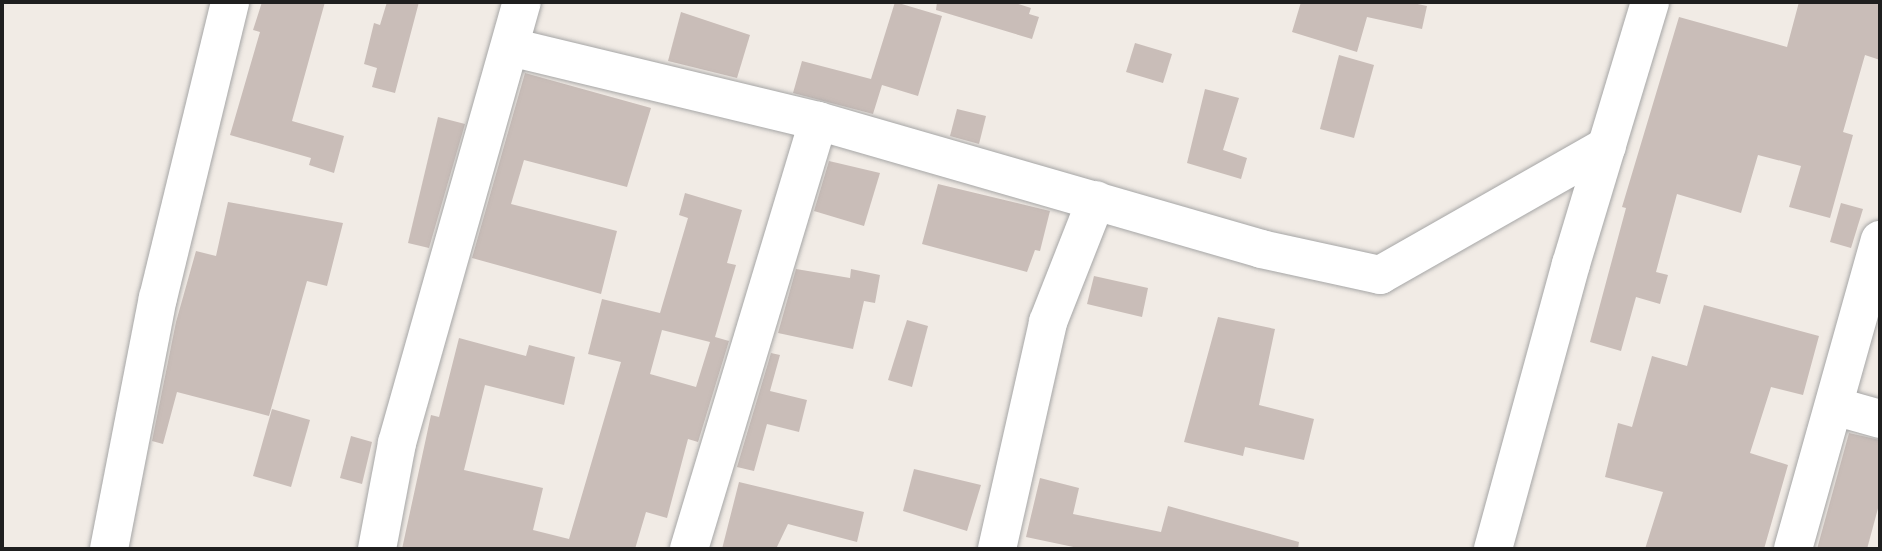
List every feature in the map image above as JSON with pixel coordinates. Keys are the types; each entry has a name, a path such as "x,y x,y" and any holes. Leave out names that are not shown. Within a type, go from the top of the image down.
{"street":[{"path":"109,549 158,298 230,2"},
{"path":"377,549 397,443 522,2"},
{"path":"1493,549 1650,2"},
{"path":"510,47 818,121 1261,249 1380,275 1607,146"},
{"path":"690,549 818,121"},
{"path":"997,549 1048,322 1096,200"},
{"path":"1793,549 1880,240"},
{"path":"1834,406 1880,419"}],"building":[{"path":"262,2 325,2 292,121 344,136 334,173 309,165 311,158 230,135 260,32 253,30"},
{"path":"387,2 419,2 395,93 372,87 377,68 364,64 374,23 380,25"},
{"path":"895,2 942,16 918,96 882,85 873,114 793,93 802,61 871,79"},
{"path":"937,2 1012,2 1031,8 1029,14 1039,17 1032,39 936,10"},
{"path":"1301,2 1408,2 1427,6 1422,29 1367,17 1357,52 1292,32"},
{"path":"1799,2 1880,2 1880,60 1865,55 1843,132 1853,135 1830,218 1789,207 1801,166 1758,155 1741,213 1677,194 1656,272 1668,275 1660,304 1636,297 1621,351 1590,342 1626,208 1622,207 1679,17 1787,47"},
{"path":"681,12 750,35 737,78 668,61"},
{"path":"1135,43 1172,54 1163,83 1126,72"},
{"path":"1339,55 1374,65 1354,138 1320,129"},
{"path":"525,73 651,108 627,187 524,160 511,204 617,231 601,294 472,258"},
{"path":"1205,89 1239,98 1223,150 1247,158 1241,179 1187,163"},
{"path":"957,109 986,116 979,144 950,136"},
{"path":"438,117 465,124 429,248 408,243"},
{"path":"829,161 880,173 864,226 814,211"},
{"path":"938,184 1050,211 1040,251 1035,250 1027,272 922,244"},
{"path":"685,193 742,210 727,263 736,265 715,337 729,341 698,442 688,439 667,518 646,512 635,549 402,549 431,415 439,417 459,338 526,356 529,345 575,357 564,405 485,385 464,470 543,488 533,530 569,539 621,362 588,354 602,299 660,313 688,218 679,215","holes":["662,330 710,342 696,387 650,374"]},
{"path":"228,202 343,223 327,286 307,281 269,416 177,392 163,444 152,441 176,322 196,251 216,256"},
{"path":"1841,203 1863,209 1851,248 1830,242"},
{"path":"796,269 850,278 851,269 880,275 875,303 864,301 853,349 778,333"},
{"path":"1094,276 1148,288 1142,317 1087,304"},
{"path":"1704,305 1819,336 1803,395 1771,387 1750,453 1788,465 1764,549 1645,549 1663,492 1605,477 1618,423 1632,427 1652,356 1687,366"},
{"path":"1218,317 1275,329 1259,405 1314,419 1304,460 1245,447 1243,456 1184,442"},
{"path":"907,320 928,326 912,387 888,380"},
{"path":"771,353 780,355 770,391 807,400 799,432 767,424 754,471 737,467"},
{"path":"272,409 310,420 291,487 253,476"},
{"path":"1849,433 1880,440 1880,501 1867,549 1817,549"},
{"path":"351,436 372,442 362,484 340,478"},
{"path":"914,469 981,485 967,531 903,511"},
{"path":"1040,478 1079,488 1073,514 1161,532 1168,506 1299,542 1298,549 1083,549 1026,537"},
{"path":"739,482 864,512 857,542 788,524 776,549 722,549"}]}
